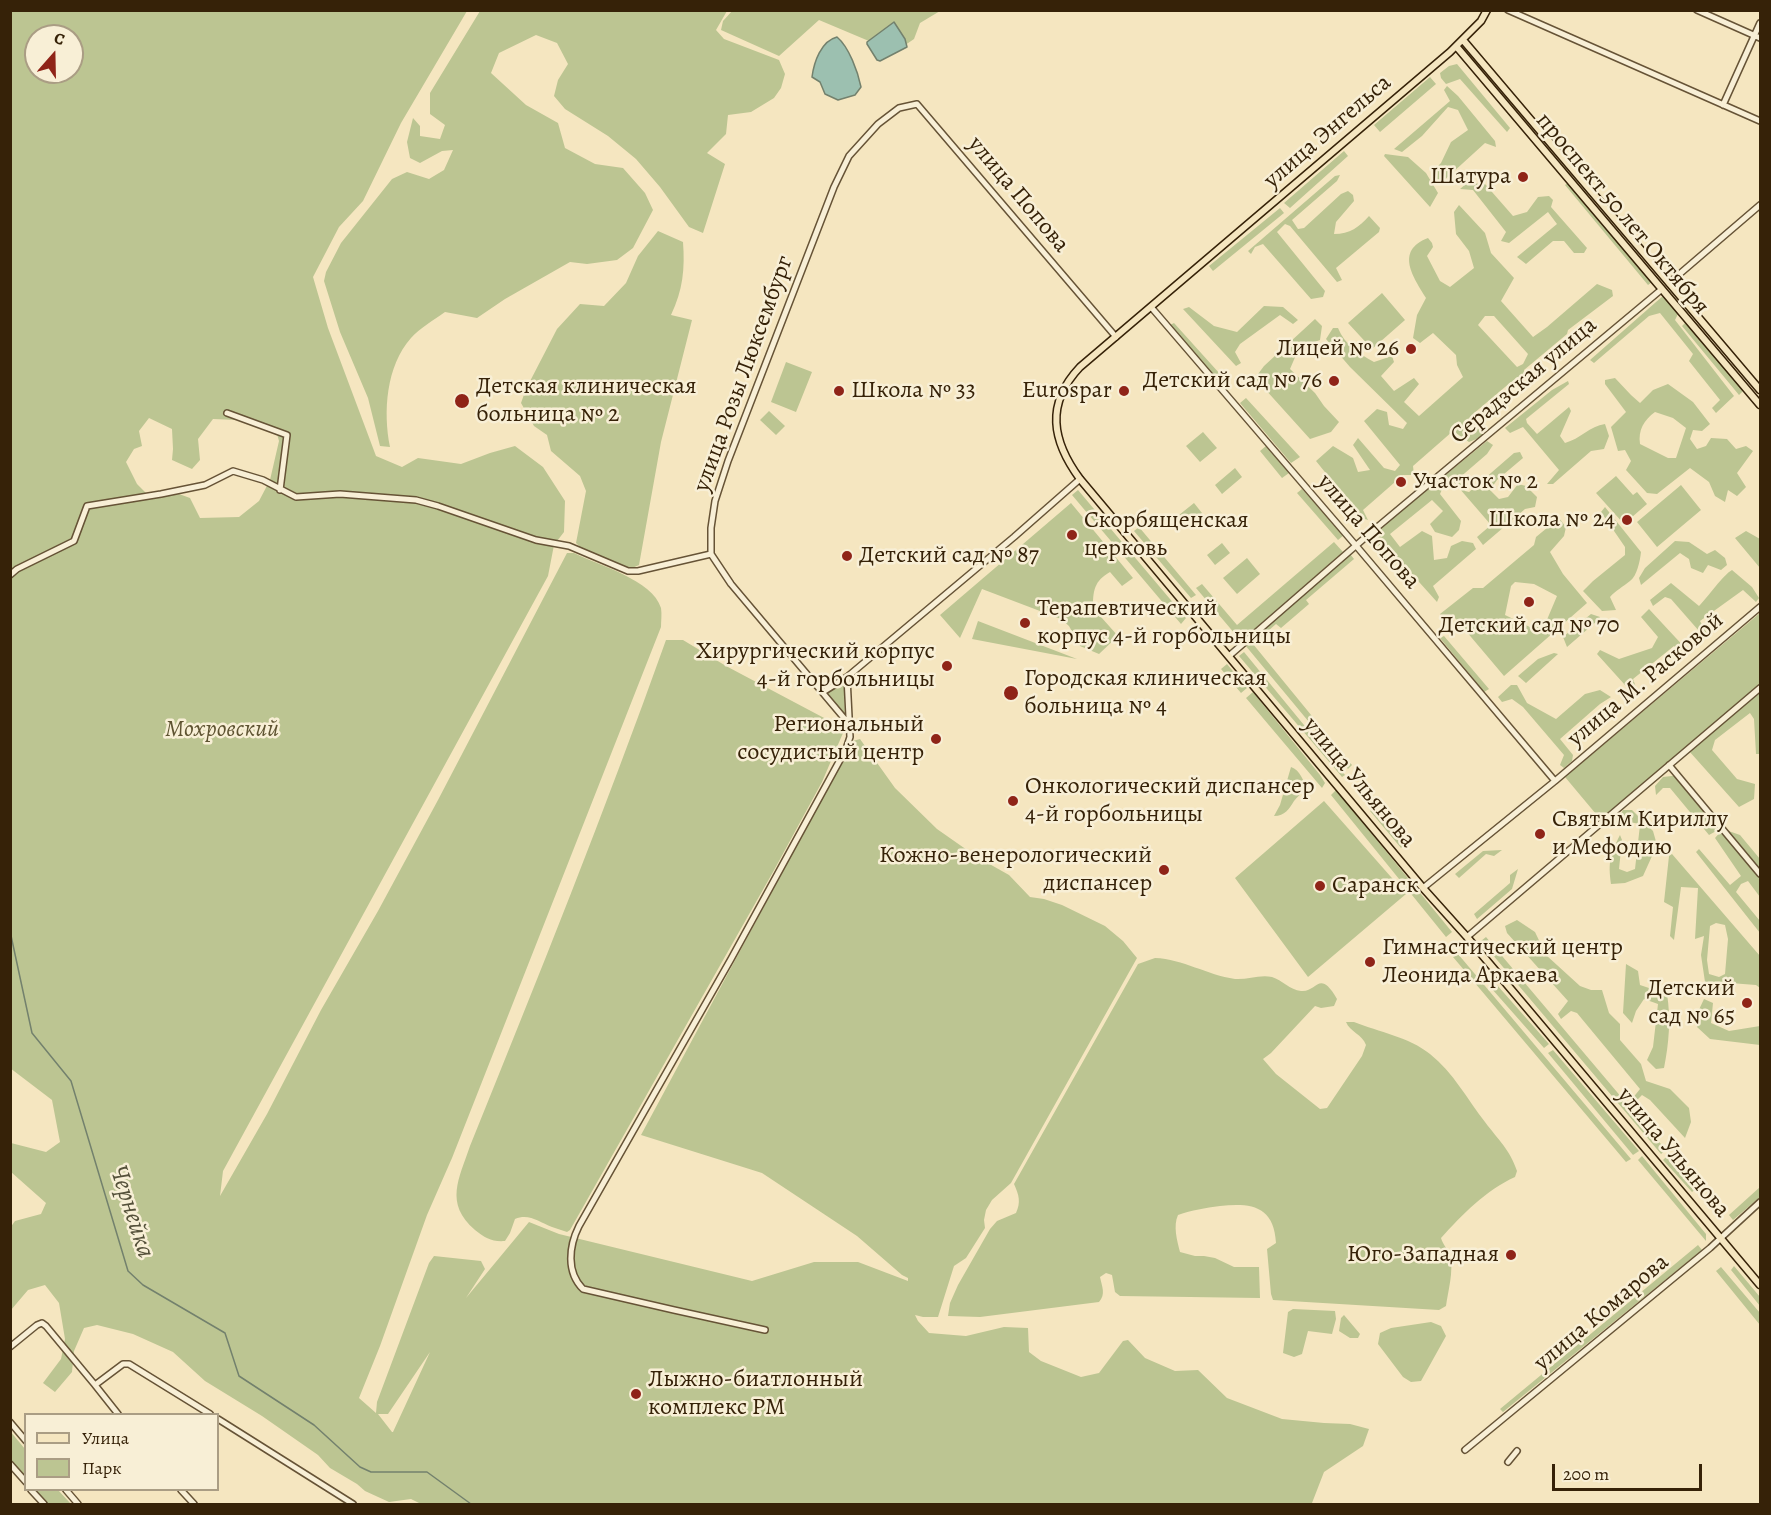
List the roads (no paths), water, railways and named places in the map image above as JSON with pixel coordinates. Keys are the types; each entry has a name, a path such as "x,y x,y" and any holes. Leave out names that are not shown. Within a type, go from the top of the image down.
{"main road":[{"name":"улица Энгельса","path":"1151,308 1463,40 1481,21 1487,10"},
{"name":"проспект 50 лет Октября","path":"1463,40 1761,390"},
{"name":"проспект 50 лет Октября","path":"1456,46 1761,405"},
{"name":"Серадзская улица","path":"1662,289 1669,283"},
{"path":"1116,337 1151,308"},
{"name":"улица Ульянова","path":"1116,337 1080,367 1066,386 1056,415 1057,434 1061,448 1080,478 1761,1285"}],"street":[{"path":"1508,10 1761,121"},
{"path":"1697,10 1758,37"},
{"path":"1723,105 1758,37 1761,23"},
{"name":"улица Попова","path":"917,104 1116,337"},
{"name":"улица Розы Люксембург","path":"711,554 711,528 715,501 728,461 844,163 878,124 899,108 917,104"},
{"name":"Серадзская улица","path":"1669,283 1761,205"},
{"name":"Серадзская улица","path":"1229,656 1662,289"},
{"name":"улица Попова","path":"1151,308 1357,546 1555,781"},
{"path":"226,413 287,435 280,490"},
{"path":"10,575 17,569 74,541 87,506 205,485 232,471 263,480 296,497 340,494 416,500 536,540 569,546 628,571 638,571 711,554 731,584 849,724"},
{"path":"823,692 848,677 1007,543 1080,478"},
{"name":"улица М. Расковой","path":"1424,888 1761,607"},
{"path":"765,1329 674,1311 583,1288 574,1276 570,1258 579,1226 726,969 846,749 850,737 848,677"},
{"path":"1467,937 1761,688"},
{"path":"1669,765 1761,874"},
{"name":"улица Комарова","path":"1465,1450 1721,1238 1761,1202"},
{"path":"10,1347 42,1323 117,1413"},
{"path":"95,1385 123,1364 129,1364 208,1413"},
{"path":"219,1420 353,1504"},
{"path":"10,1422 24,1439"},
{"path":"1508,1462 1517,1451"},
{"path":"10,1464 24,1480"},
{"path":"33,1491 44,1504"},
{"path":"67,1491 78,1504"},
{"path":"182,1491 194,1504"}],"waterway":[{"name":"Чернейка","path":"10,931 32,1033 71,1081 128,1271 143,1285 225,1333 239,1376 314,1425 360,1467 371,1472 427,1472 471,1504"}],"place":[{"name":"Шатура","path":"1523,177"},
{"name":"Лицей № 26","path":"1411,349"},
{"name":"Детский сад № 76","path":"1334,381"},
{"name":"Школа № 33","path":"839,391"},
{"name":"Eurospar","path":"1124,391"},
{"name":"Детская клиническая больница № 2","path":"462,401"},
{"name":"Участок № 2","path":"1401,482"},
{"name":"Школа № 24","path":"1627,520"},
{"name":"Скорбященская церковь","path":"1072,535"},
{"name":"Детский сад № 87","path":"847,556"},
{"name":"Детский сад № 70","path":"1529,602"},
{"name":"Терапевтический корпус 4-й горбольницы","path":"1025,623"},
{"name":"Хирургический корпус 4-й горбольницы","path":"947,666"},
{"name":"Городская клиническая больница № 4","path":"1011,693"},
{"name":"Региональный сосудистый центр","path":"936,739"},
{"name":"Онкологический диспансер 4-й горбольницы","path":"1013,801"},
{"name":"Святым Кириллу и Мефодию","path":"1540,834"},
{"name":"Кожно-венерологический диспансер","path":"1164,870"},
{"name":"Саранск","path":"1320,886"},
{"name":"Гимнастический центр Леонида Аркаева","path":"1370,962"},
{"name":"Детский сад № 65","path":"1747,1003"},
{"name":"Юго-Западная","path":"1511,1255"},
{"name":"Лыжно-биатлонный комплекс РМ","path":"636,1394"}],"park label":[{"name":"Мохровский","path":"222,730"}]}
